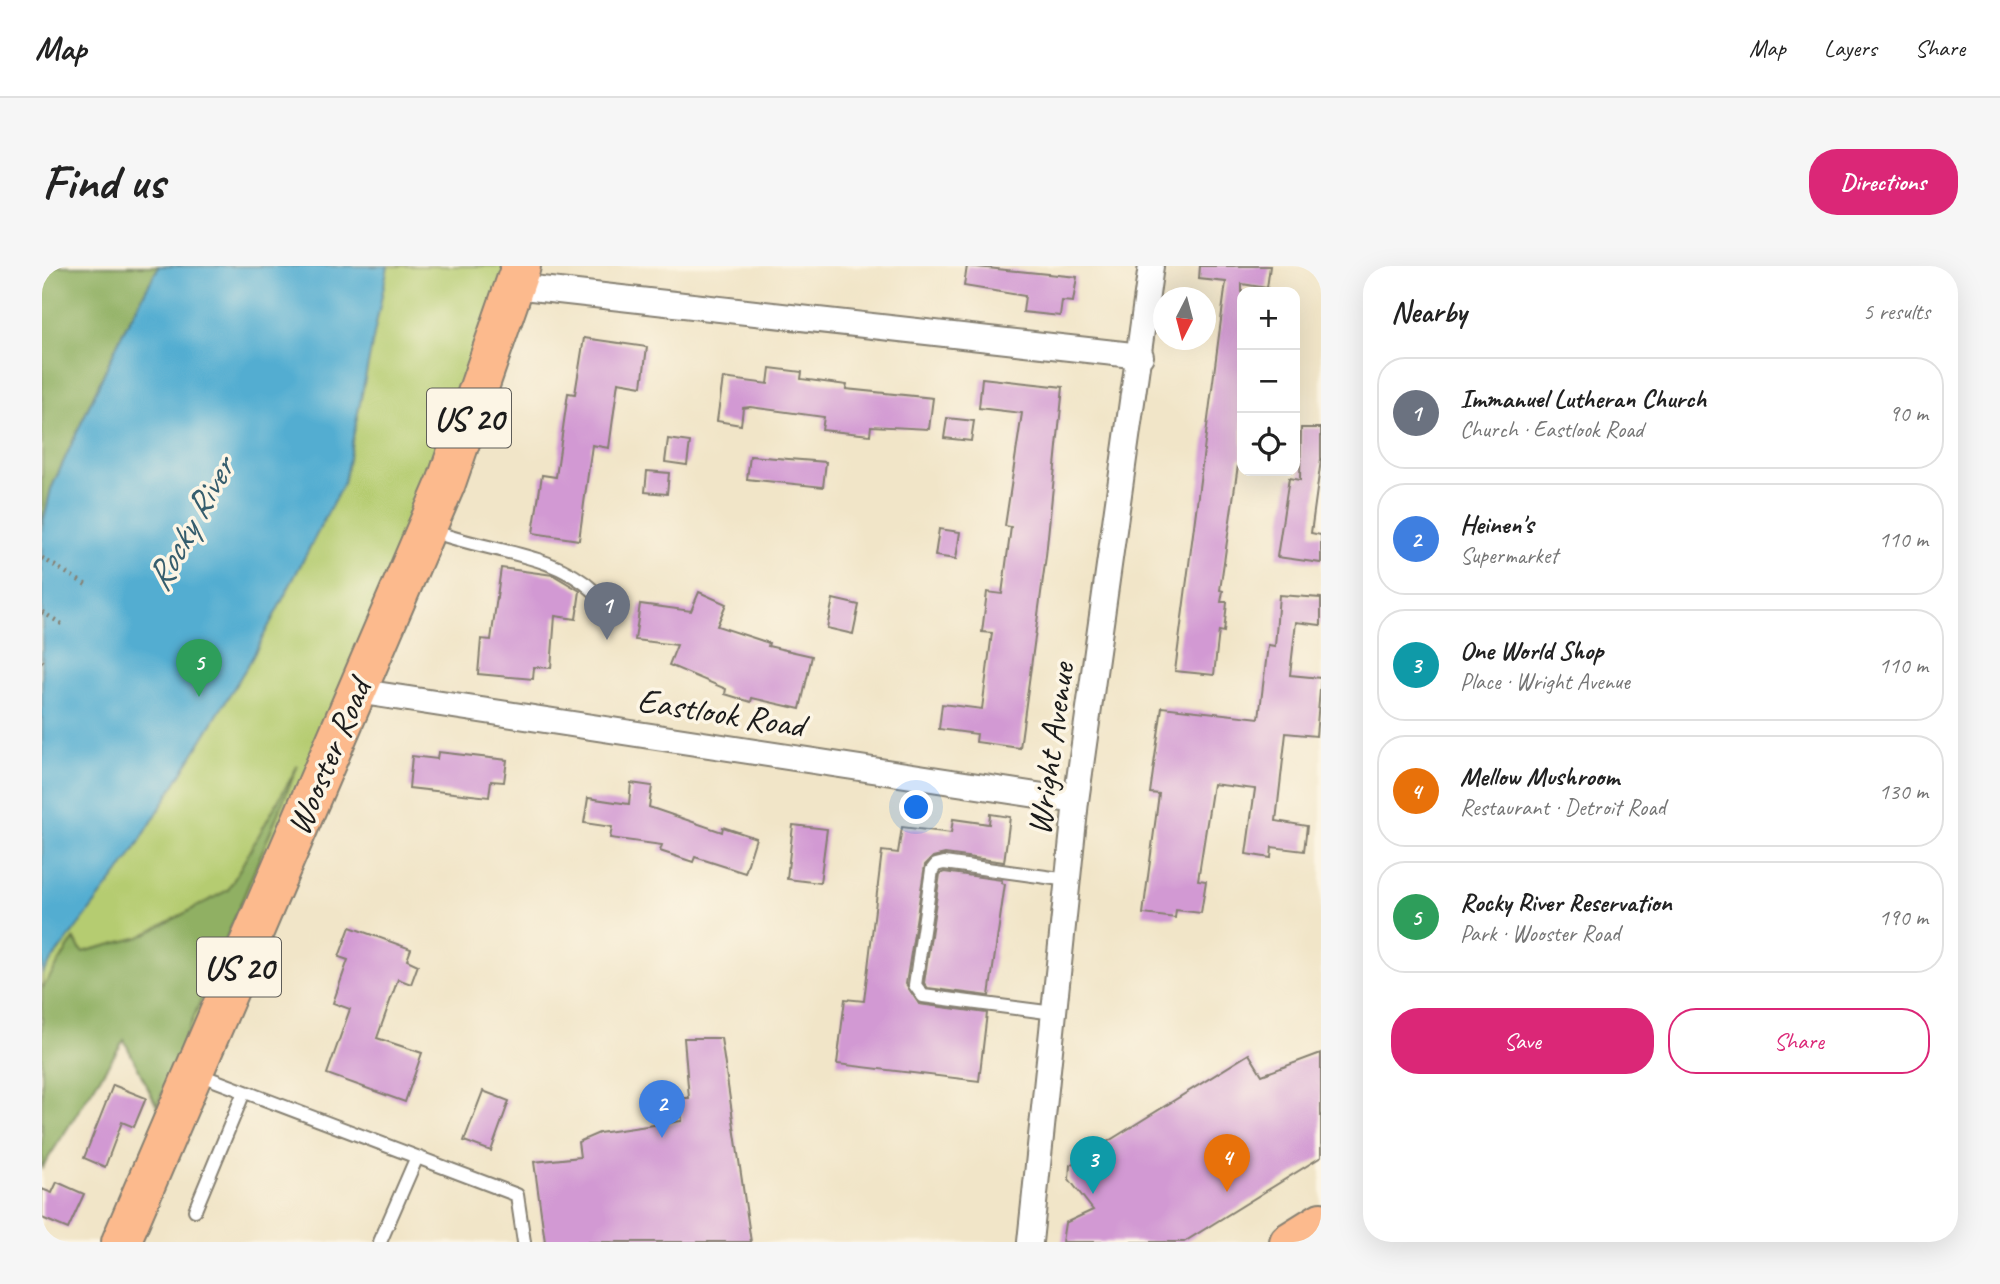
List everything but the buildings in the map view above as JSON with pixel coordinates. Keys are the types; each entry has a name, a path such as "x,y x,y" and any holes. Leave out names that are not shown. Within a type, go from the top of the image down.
{"main road":[{"name":"Wooster Road","path":"121,1242 446,483 518,276"},
{"path":"1289,1242 1321,1223"}],"street":[{"name":"Wright Avenue","path":"1030,1242 1076,801 1141,356 1151,266"},
{"path":"518,276 1141,356"},
{"name":"Eastlook Road","path":"356,691 1076,801"}],"lane":[{"path":"427,528 471,545 566,569 596,592"},
{"path":"1054,1013 923,996 915,985 932,870 936,864 1068,880"},
{"path":"194,1073 517,1195 524,1242"},
{"path":"195,1210 244,1092"},
{"path":"380,1242 416,1159"}],"path":[{"path":"42,558 88,586"},
{"path":"42,612 65,626"}],"green space":[{"path":"42,266 523,266 167,1127 75,939 42,989"},
{"path":"42,266 159,266 121,336 51,489 42,526"},
{"path":"298,765 157,1106 124,1040 42,1168 42,989 74,939 82,952 140,937 228,890"}],"water":[{"name":"Rocky River","path":"159,266 388,266 344,482 251,660 129,859 42,973 42,527 51,489 121,336"}],"place":[{"name":"Immanuel Lutheran Church","path":"607,640"},
{"name":"Rocky River Reservation","path":"199,697"},
{"name":"Heinen's","path":"662,1138"},
{"name":"Mellow Mushroom","path":"1227,1192"},
{"name":"One World Shop","path":"1093,1194"}]}
